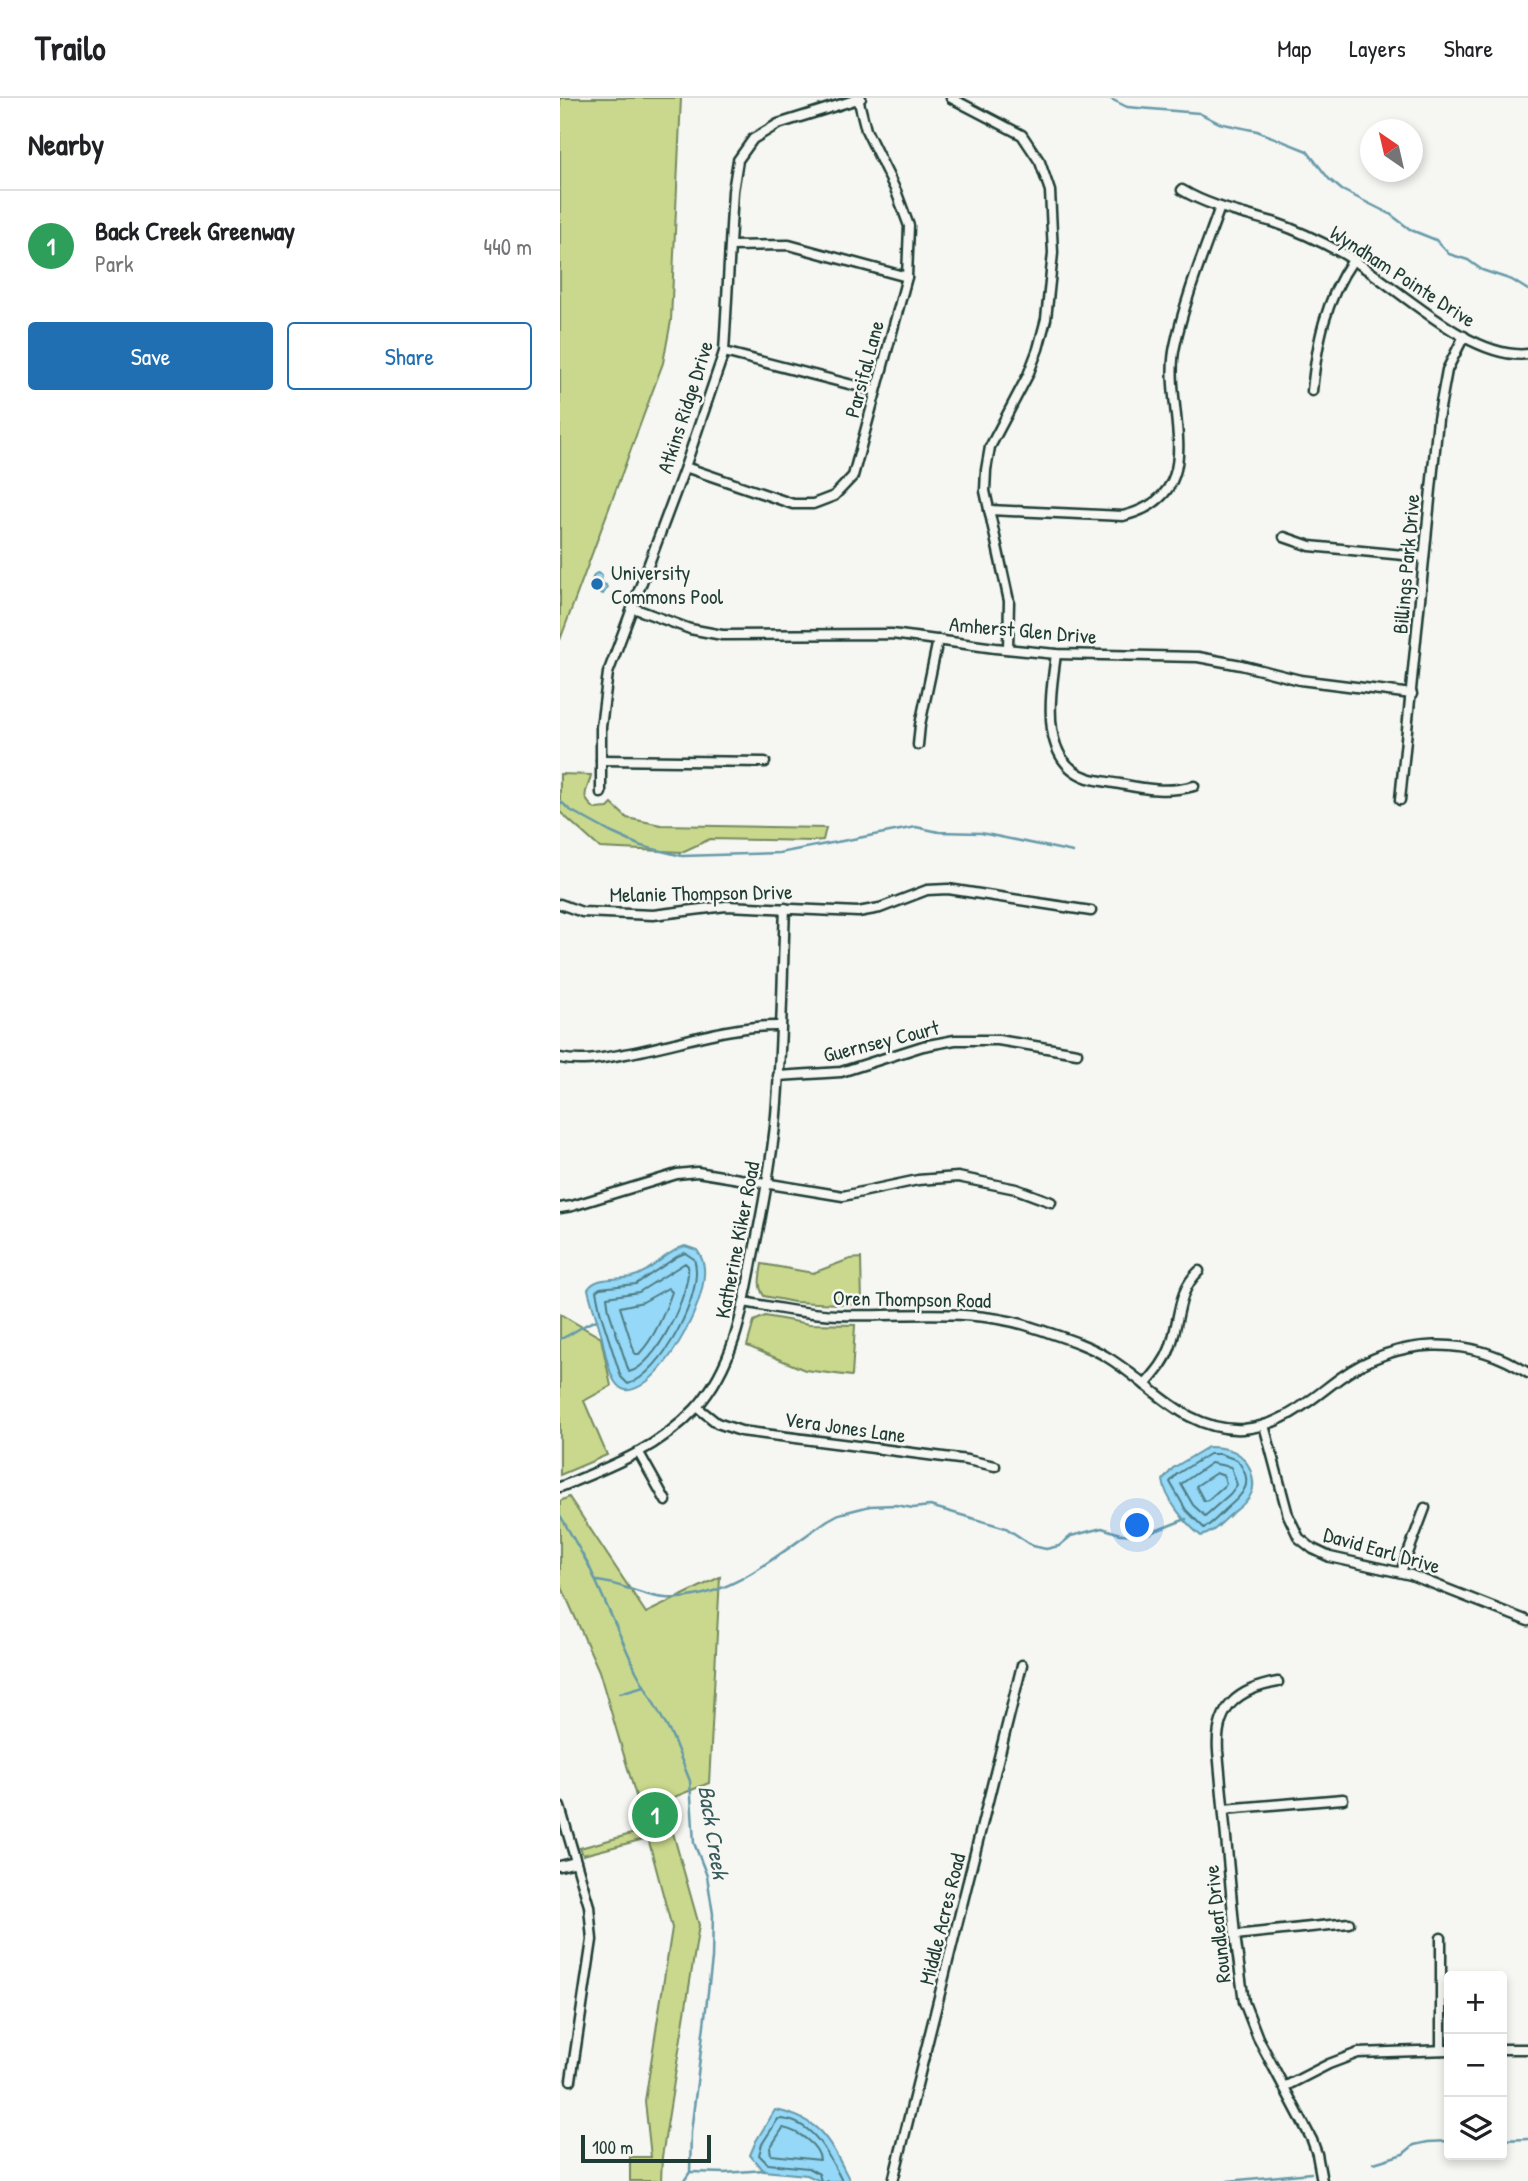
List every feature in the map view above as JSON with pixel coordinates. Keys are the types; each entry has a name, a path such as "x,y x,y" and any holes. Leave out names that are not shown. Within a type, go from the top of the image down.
{"street":[{"name":"Atkins Ridge Drive","path":"601,793 601,727 608,673 685,467 724,352 733,191 738,160 753,139 778,124 859,98"},
{"name":"Parsifal Lane","path":"685,467 793,504 813,504 834,496 853,476 907,277 909,226 896,191 866,130 859,98"},
{"path":"951,98 1022,135 1034,150 1050,191 1053,253 1046,319 1028,374 990,447 986,470 985,491 1009,601 1008,649"},
{"name":"Wyndham Pointe Drive","path":"1182,190 1199,200 1302,233 1353,260 1464,336 1489,350 1505,355 1528,354"},
{"path":"989,510 1123,516 1141,511 1158,500 1173,480 1180,456 1173,396 1174,348 1184,310 1220,207"},
{"path":"731,246 789,245 907,277"},
{"path":"1312,391 1321,330 1328,305 1353,260"},
{"name":"Billings Park Drive","path":"1400,800 1443,384 1464,336"},
{"path":"724,352 876,391"},
{"path":"1284,537 1310,546 1424,557"},
{"name":"Amherst Glen Drive","path":"633,608 690,629 722,635 892,634 1056,654 1198,657 1241,664 1300,680 1412,694"},
{"path":"918,745 919,725 938,640"},
{"path":"1056,654 1051,733 1057,749 1069,766 1086,778 1130,786 1175,791 1194,786"},
{"path":"601,760 765,762"},
{"name":"Melanie Thompson Drive","path":"560,904 582,912 653,915 726,906 871,911 912,894 943,889 1091,911"},
{"name":"Katherine Kiker Road","path":"560,1487 639,1453 664,1437 710,1390 732,1350 767,1184 775,1123 785,908"},
{"path":"560,1058 580,1061 600,1059 741,1027 780,1026"},
{"name":"Guernsey Court","path":"778,1076 841,1072 923,1046 955,1040 998,1040 1077,1053"},
{"path":"560,1208 682,1173 705,1172 843,1196 918,1180 958,1177 1016,1189 1051,1202"},
{"path":"1146,1385 1166,1357 1183,1291 1199,1271"},
{"name":"Oren Thompson Road","path":"744,1302 793,1312 825,1315 974,1315 1017,1322 1088,1347 1125,1369 1177,1410 1204,1424 1241,1429 1264,1425 1295,1412 1356,1367 1378,1356 1407,1347 1438,1345 1466,1348 1495,1356 1528,1373"},
{"name":"Vera Jones Lane","path":"697,1406 717,1423 741,1431 953,1458 995,1466"},
{"name":"David Earl Drive","path":"1264,1425 1288,1515 1303,1542 1330,1557 1401,1572 1444,1586 1528,1620"},
{"path":"639,1453 666,1501"},
{"path":"1401,1572 1425,1508"},
{"name":"Middle Acres Road","path":"893,2181 971,1878 1022,1665"},
{"name":"Roundleaf Drive","path":"1278,1682 1246,1690 1231,1702 1219,1727 1217,1742 1241,1987 1248,2016 1317,2154 1322,2181"},
{"path":"1224,1809 1343,1799"},
{"path":"560,1807 589,1906 592,1940 571,2080"},
{"path":"560,1866 576,1862"},
{"path":"1235,1935 1349,1923"},
{"path":"1441,1938 1444,2034"},
{"path":"1507,2049 1528,2049"},
{"path":"1284,2087 1329,2064 1358,2053 1444,2050"}],"green space":[{"path":"560,98 681,98 671,321 663,363 560,640"},
{"path":"560,774 591,775 585,797 595,809 608,808 612,804 627,818 661,825 826,828 823,840 813,841 710,839 682,852 600,848 560,812"},
{"path":"861,1258 862,1305 794,1302 764,1296 760,1288 762,1264 813,1273 850,1259"},
{"path":"560,1314 601,1338 611,1386 584,1401 607,1455 560,1475"},
{"path":"765,1316 809,1324 855,1325 852,1376 805,1370 747,1346 754,1321"},
{"path":"569,1497 646,1613 720,1577 709,1783 664,1801 699,1925 662,2157 661,2181 630,2181 630,2157 651,2157 645,2101 672,1928 648,1838 583,1855 580,1848 646,1830 599,1671 560,1583 560,1501"}],"water":[{"name":"University Commons Pool","path":"597,573 602,575 601,583 607,588 603,594 590,586"},
{"path":"685,1246 697,1250 704,1268 702,1288 691,1320 673,1351 653,1376 638,1387 624,1390 615,1382 610,1371 588,1289 601,1280 638,1275"},
{"path":"1208,1447 1229,1449 1240,1455 1248,1465 1253,1486 1244,1504 1212,1531 1201,1536 1177,1511 1163,1480 1173,1468"},
{"path":"775,2110 804,2119 823,2134 850,2181 820,2181 807,2175 763,2171 750,2155"}],"waterway":[{"path":"1109,98 1127,107 1199,113 1219,123 1257,131 1307,151 1329,179 1342,190 1390,214 1411,230 1436,240 1449,254 1468,260 1482,270 1512,280 1528,290"},
{"path":"560,801 570,810 641,846 682,856 779,853 916,827 939,832 981,833 1073,852"},
{"path":"560,1339 597,1320"},
{"path":"597,1581 665,1598 710,1592 752,1573 839,1514 870,1506 930,1506 1006,1528 1033,1546 1046,1549 1059,1546 1071,1536 1102,1528 1120,1534 1145,1535 1186,1519"},
{"name":"Back Creek","path":"560,1515 589,1566 636,1671 672,1736 690,1781 694,1843 707,1876 713,1914 712,1959 691,2132 690,2172 684,2181"},
{"path":"620,1693 644,1686"},
{"path":"1507,2140 1528,2139"},
{"path":"1374,2163 1403,2154 1414,2145 1444,2141"},
{"path":"691,2172 764,2170"},
{"path":"1228,2181 1311,2173"}],"place":[{"name":"University Commons Pool","path":"597,584"},
{"name":"Back Creek Greenway","path":"655,1815"}]}
